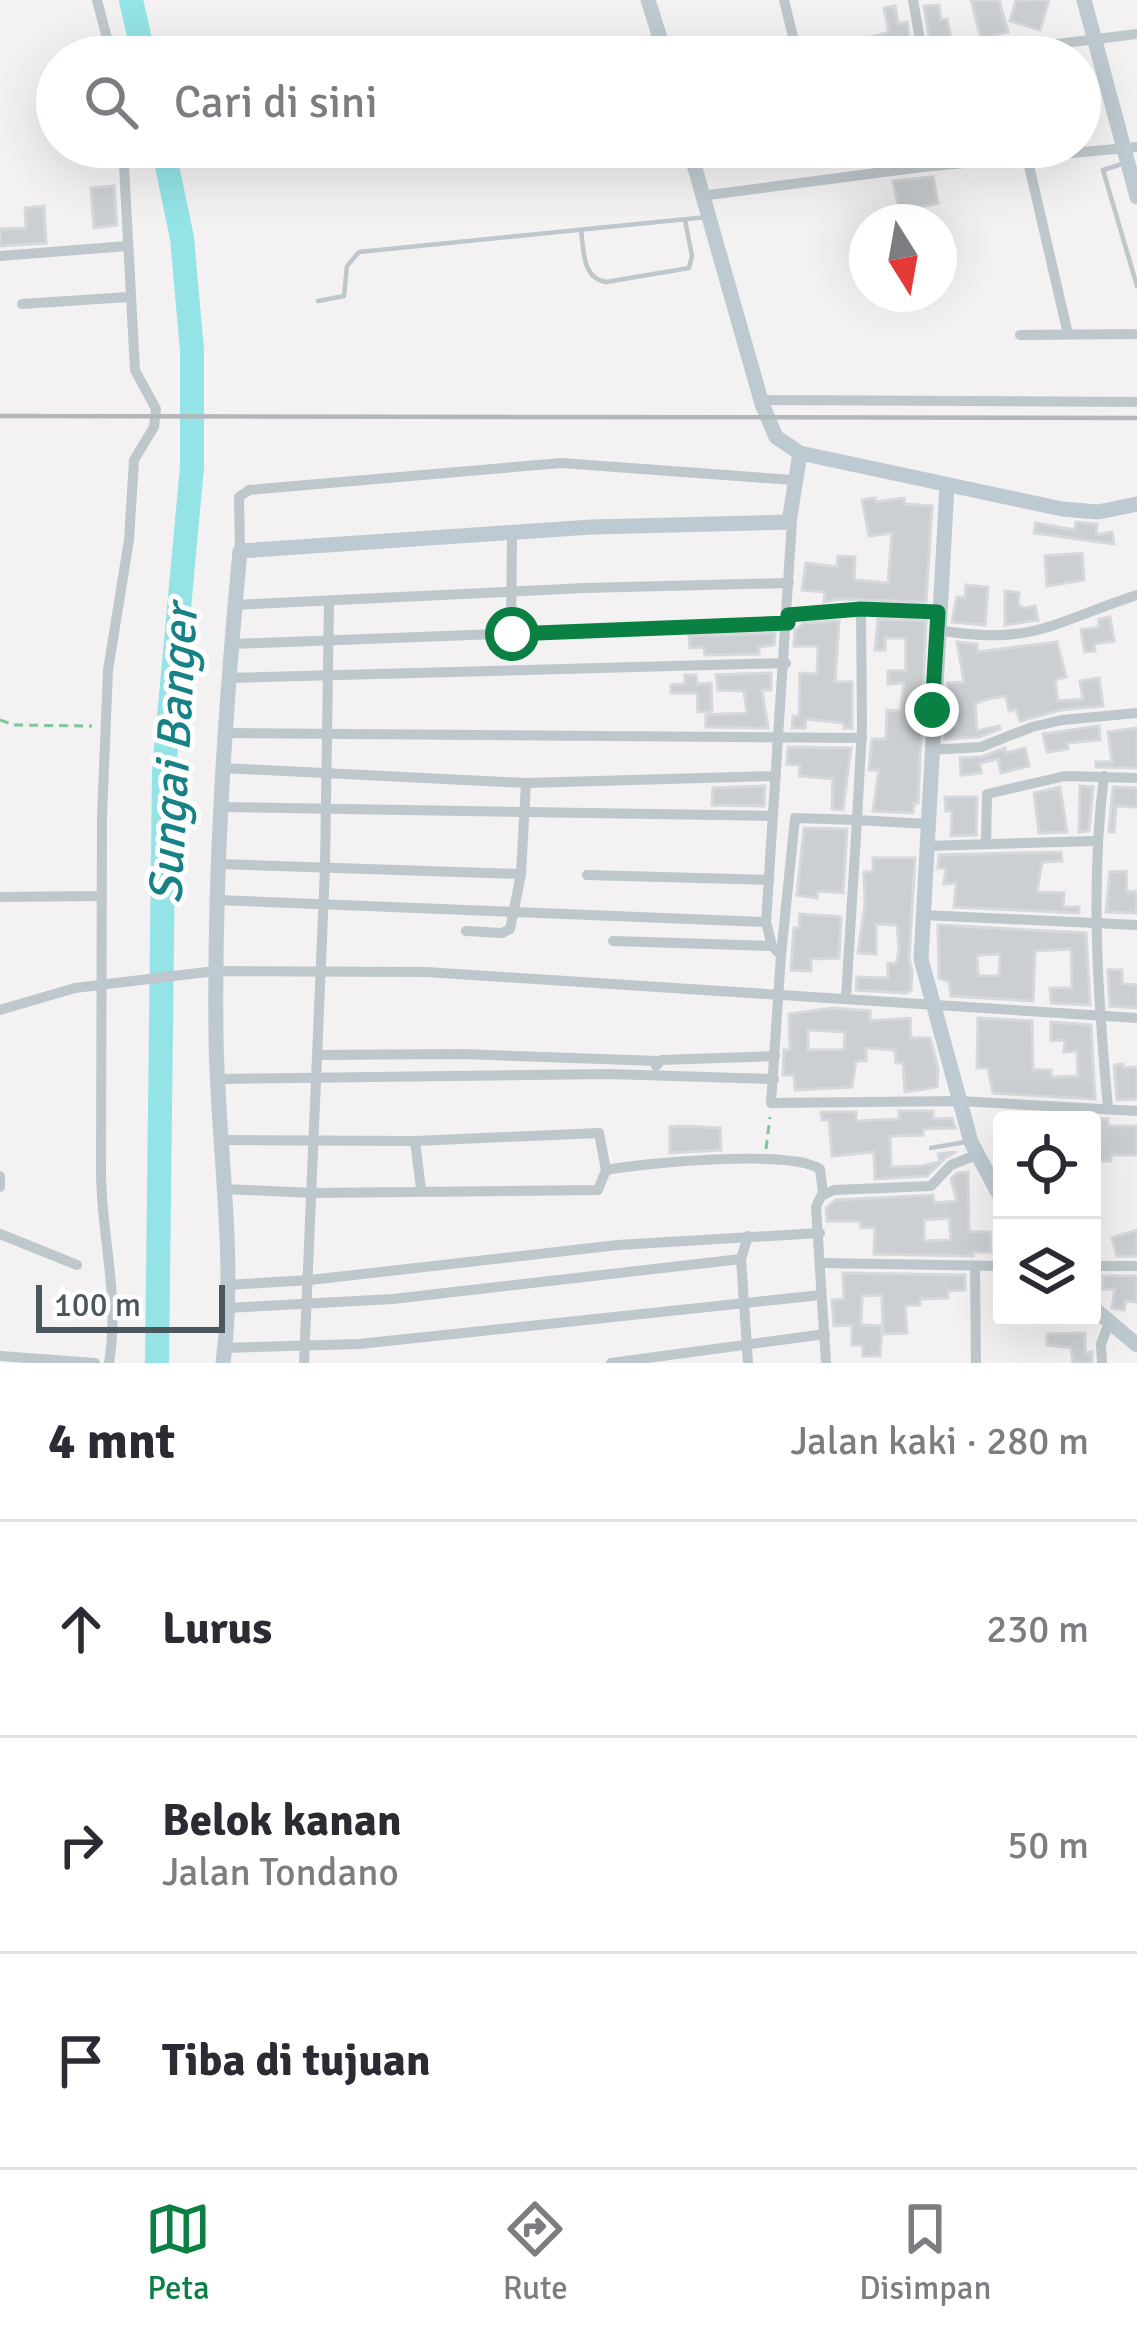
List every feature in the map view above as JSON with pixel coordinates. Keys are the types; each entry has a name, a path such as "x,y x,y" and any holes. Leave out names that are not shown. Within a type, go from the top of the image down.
{"street":[{"path":"97,0 106,36"},
{"path":"648,0 659,36"},
{"path":"784,0 793,36"},
{"path":"913,0 919,36"},
{"path":"1084,0 1093,36"},
{"path":"1101,38 1137,34"},
{"path":"1101,61 1130,153 1137,197"},
{"path":"109,1363 115,1310 101,1191 108,670 129,540 134,460 154,427 156,409 135,370 124,168"},
{"path":"694,168 761,400 776,437 796,466 766,922 776,950"},
{"path":"700,196 935,168"},
{"path":"1030,168 1068,334"},
{"path":"0,256 127,246"},
{"path":"22,304 128,297"},
{"path":"1020,335 1137,334"},
{"path":"761,400 1137,402"},
{"path":"821,1295 224,1355 225,1190 211,971 240,550 239,497 249,490 561,463 796,466 947,486 1089,512 1137,504"},
{"path":"947,486 922,974 974,1148 993,1183"},
{"path":"240,550 792,520"},
{"path":"512,533 512,634"},
{"path":"235,605 789,584"},
{"path":"937,630 988,638 1022,636 1057,628 1137,596"},
{"path":"304,1363 325,868 329,602"},
{"path":"232,644 788,619 861,609 938,612"},
{"path":"846,997 862,738 861,609"},
{"path":"230,678 786,663"},
{"path":"930,750 981,747 1032,727 1137,713"},
{"path":"225,733 862,738"},
{"path":"222,768 526,782 776,776"},
{"path":"986,844 986,794 1065,776 1137,778"},
{"path":"1104,776 1096,841 1096,923 1108,1108"},
{"path":"466,931 507,932 521,874 526,782"},
{"path":"219,807 772,816"},
{"path":"928,824 795,818 776,950 772,1103 959,1101 1137,1111"},
{"path":"927,846 1096,841"},
{"path":"218,864 521,874"},
{"path":"587,875 769,880"},
{"path":"0,897 102,896"},
{"path":"217,900 766,922"},
{"path":"923,915 1137,925"},
{"path":"613,940 776,950"},
{"path":"0,1010 46,994 211,971 426,972 1137,1018"},
{"path":"318,1055 658,1061 775,1056"},
{"path":"654,1076 658,1061"},
{"path":"217,1079 774,1079"},
{"path":"220,1140 415,1141 599,1133 606,1170 598,1190 225,1190"},
{"path":"415,1141 421,1190"},
{"path":"823,1193 932,1186 974,1148"},
{"path":"606,1170 765,1158 815,1165 823,1174 823,1193 816,1208 826,1363"},
{"path":"0,1176 0,1187"},
{"path":"227,1285 618,1246 820,1233"},
{"path":"0,1234 77,1264"},
{"path":"748,1236 741,1258 748,1363"},
{"path":"227,1308 393,1299 741,1258"},
{"path":"821,1263 993,1266"},
{"path":"975,1266 976,1363"},
{"path":"1101,1266 1137,1266"},
{"path":"1101,1316 1137,1345"},
{"path":"1102,1363 1101,1344 1108,1323"},
{"path":"611,1363 825,1334"},
{"path":"0,1356 95,1363"}],"lane":[{"path":"1130,153 1103,170 1137,286"},
{"path":"318,301 344,296 347,266 359,252 707,217"},
{"path":"580,229 588,272 593,279 606,282 689,268 692,256 685,220"},
{"path":"931,1148 974,1148"}],"path":[{"path":"0,720 14,725 106,726"},
{"path":"765,1158 772,1103"}],"building":[{"path":"971,0 999,0 1008,32 980,36"},
{"path":"1016,0 1049,0 1040,30 1010,21"},
{"path":"939,5 951,36 929,36 924,6"},
{"path":"895,6 898,24 907,22 909,36 875,36 889,32 884,8"},
{"path":"933,177 938,203 898,204 893,181"},
{"path":"114,186 117,225 94,228 91,188"},
{"path":"44,206 46,243 0,246 0,229 26,228 25,208"},
{"path":"875,498 876,502 904,498 905,504 932,506 926,602 824,602 825,592 802,590 806,563 837,567 838,556 855,557 854,580 888,583 892,533 869,536 862,500"},
{"path":"1076,522 1097,524 1096,535 1112,532 1114,544 1034,533 1036,523 1075,530"},
{"path":"1082,553 1084,580 1047,586 1045,556"},
{"path":"966,585 988,587 985,625 952,622 957,597 965,598"},
{"path":"1005,591 1019,593 1018,605 1024,608 1035,606 1038,620 1005,625"},
{"path":"1110,617 1114,641 1094,644 1095,651 1085,652 1081,630 1099,627 1099,619"},
{"path":"878,619 926,621 918,803 913,813 873,811 879,770 869,770 872,739 886,739 887,710 901,711 904,683 888,684 888,671 906,671 906,638 885,638 885,650 875,650"},
{"path":"839,621 835,682 852,682 852,728 806,719 805,728 792,728 793,716 799,716 800,673 817,674 818,646 794,646 795,630 804,623"},
{"path":"775,633 774,645 759,647 759,654 705,655 704,647 690,648 689,636"},
{"path":"957,642 977,644 977,652 1057,642 1066,677 1055,680 1058,701 1083,699 1080,681 1099,678 1103,706 1060,710 1020,721 1016,709 1009,711 1006,696 987,699 975,704 977,731 1000,729 979,737 945,739 946,726 957,726 955,703 947,704 948,683 964,682"},
{"path":"771,673 771,690 762,690 768,728 706,727 706,715 747,713 744,691 718,690 716,675"},
{"path":"685,675 696,675 697,684 711,683 712,711 698,712 697,693 671,693 671,685 685,684"},
{"path":"1099,726 1100,740 1067,743 1068,749 1047,752 1043,734"},
{"path":"1137,728 1137,768 1096,767 1096,762 1112,762 1108,732"},
{"path":"788,747 851,748 843,810 832,809 833,779 799,776 800,765 787,764"},
{"path":"1005,748 1006,753 1025,748 1029,766 1001,773 998,759 980,763 981,773 961,775 960,758 982,757"},
{"path":"765,786 764,806 712,805 713,788"},
{"path":"1080,786 1093,787 1089,831 1079,832"},
{"path":"1060,787 1067,832 1039,833 1034,793"},
{"path":"1113,787 1137,788 1137,807 1116,806 1114,832 1109,832"},
{"path":"945,797 977,797 976,835 951,836 952,811 946,811"},
{"path":"804,828 847,829 843,893 818,891 817,898 797,895"},
{"path":"1061,852 1062,861 1042,862 1037,892 1064,893 1063,907 1079,907 1079,913 954,907 956,883 944,884 946,868 938,868 939,855"},
{"path":"873,858 915,858 911,990 906,993 856,990 857,977 888,978 888,963 896,964 899,950 897,925 876,924 876,954 858,953 864,872 873,872"},
{"path":"1126,871 1127,892 1137,891 1136,913 1106,912 1110,872"},
{"path":"800,914 841,917 839,958 811,959 811,971 791,970 794,928 799,928"},
{"path":"938,925 1086,933 1090,1005 1051,1003 1050,988 1072,988 1071,949 1035,951 1033,1001 951,996 949,982 939,978","holes":["1000,954 999,976 978,976 977,955"]},
{"path":"1108,970 1122,970 1122,984 1137,985 1137,1008 1110,1006"},
{"path":"833,1008 870,1011 870,1021 910,1018 911,1038 930,1038 938,1068 937,1087 905,1092 903,1063 896,1063 895,1050 866,1048 866,1061 856,1061 852,1087 795,1090 794,1075 783,1075 784,1050 790,1050 789,1014","holes":["808,1030 845,1032 844,1050 808,1050"]},
{"path":"978,1018 1032,1021 1033,1070 1051,1070 1051,1077 1078,1076 1077,1051 1064,1052 1065,1040 1051,1041 1051,1022 1091,1025 1095,1099 993,1093 988,1068 977,1068"},
{"path":"1123,1064 1123,1068 1137,1067 1137,1099 1117,1100 1114,1065"},
{"path":"899,1111 933,1111 933,1119 952,1118 955,1128 890,1136 891,1167 940,1162 938,1154 956,1152 927,1176 875,1179 874,1152 832,1156 829,1120 822,1120 821,1112 856,1112 856,1121 899,1119"},
{"path":"1101,1119 1108,1119 1108,1126 1137,1126 1137,1155 1111,1155 1111,1161 1101,1161"},
{"path":"670,1127 720,1128 721,1150 670,1153"},
{"path":"968,1172 969,1232 990,1232 991,1252 973,1252 973,1256 874,1254 875,1227 861,1228 860,1221 827,1221 826,1208 836,1200 933,1195 934,1203 957,1201 951,1179","holes":["949,1218 951,1240 924,1241 924,1220"]},
{"path":"1137,1230 1137,1256 1117,1256 1112,1238"},
{"path":"843,1273 965,1275 965,1290 948,1291 948,1298 920,1299 920,1305 905,1305 907,1333 883,1334 882,1295 862,1296 861,1325 882,1326 880,1356 863,1356 863,1345 852,1345 852,1325 834,1326 832,1300 844,1299"},
{"path":"1103,1276 1137,1276 1137,1302 1125,1301 1124,1310 1112,1308 1115,1289 1103,1289"},
{"path":"1085,1333 1085,1353 1092,1352 1092,1363 1073,1363 1071,1348 1047,1345 1047,1334"}],"waterway":[{"name":"Sungai Banger","path":"131,0 139,36"},
{"name":"Sungai Banger","path":"157,1363 164,771 192,467 192,350 182,238 167,168"}],"railway":[{"path":"0,416 1137,418"}],"route":[{"path":"512,634 788,623 788,615 861,609 938,612 932,710"}]}
